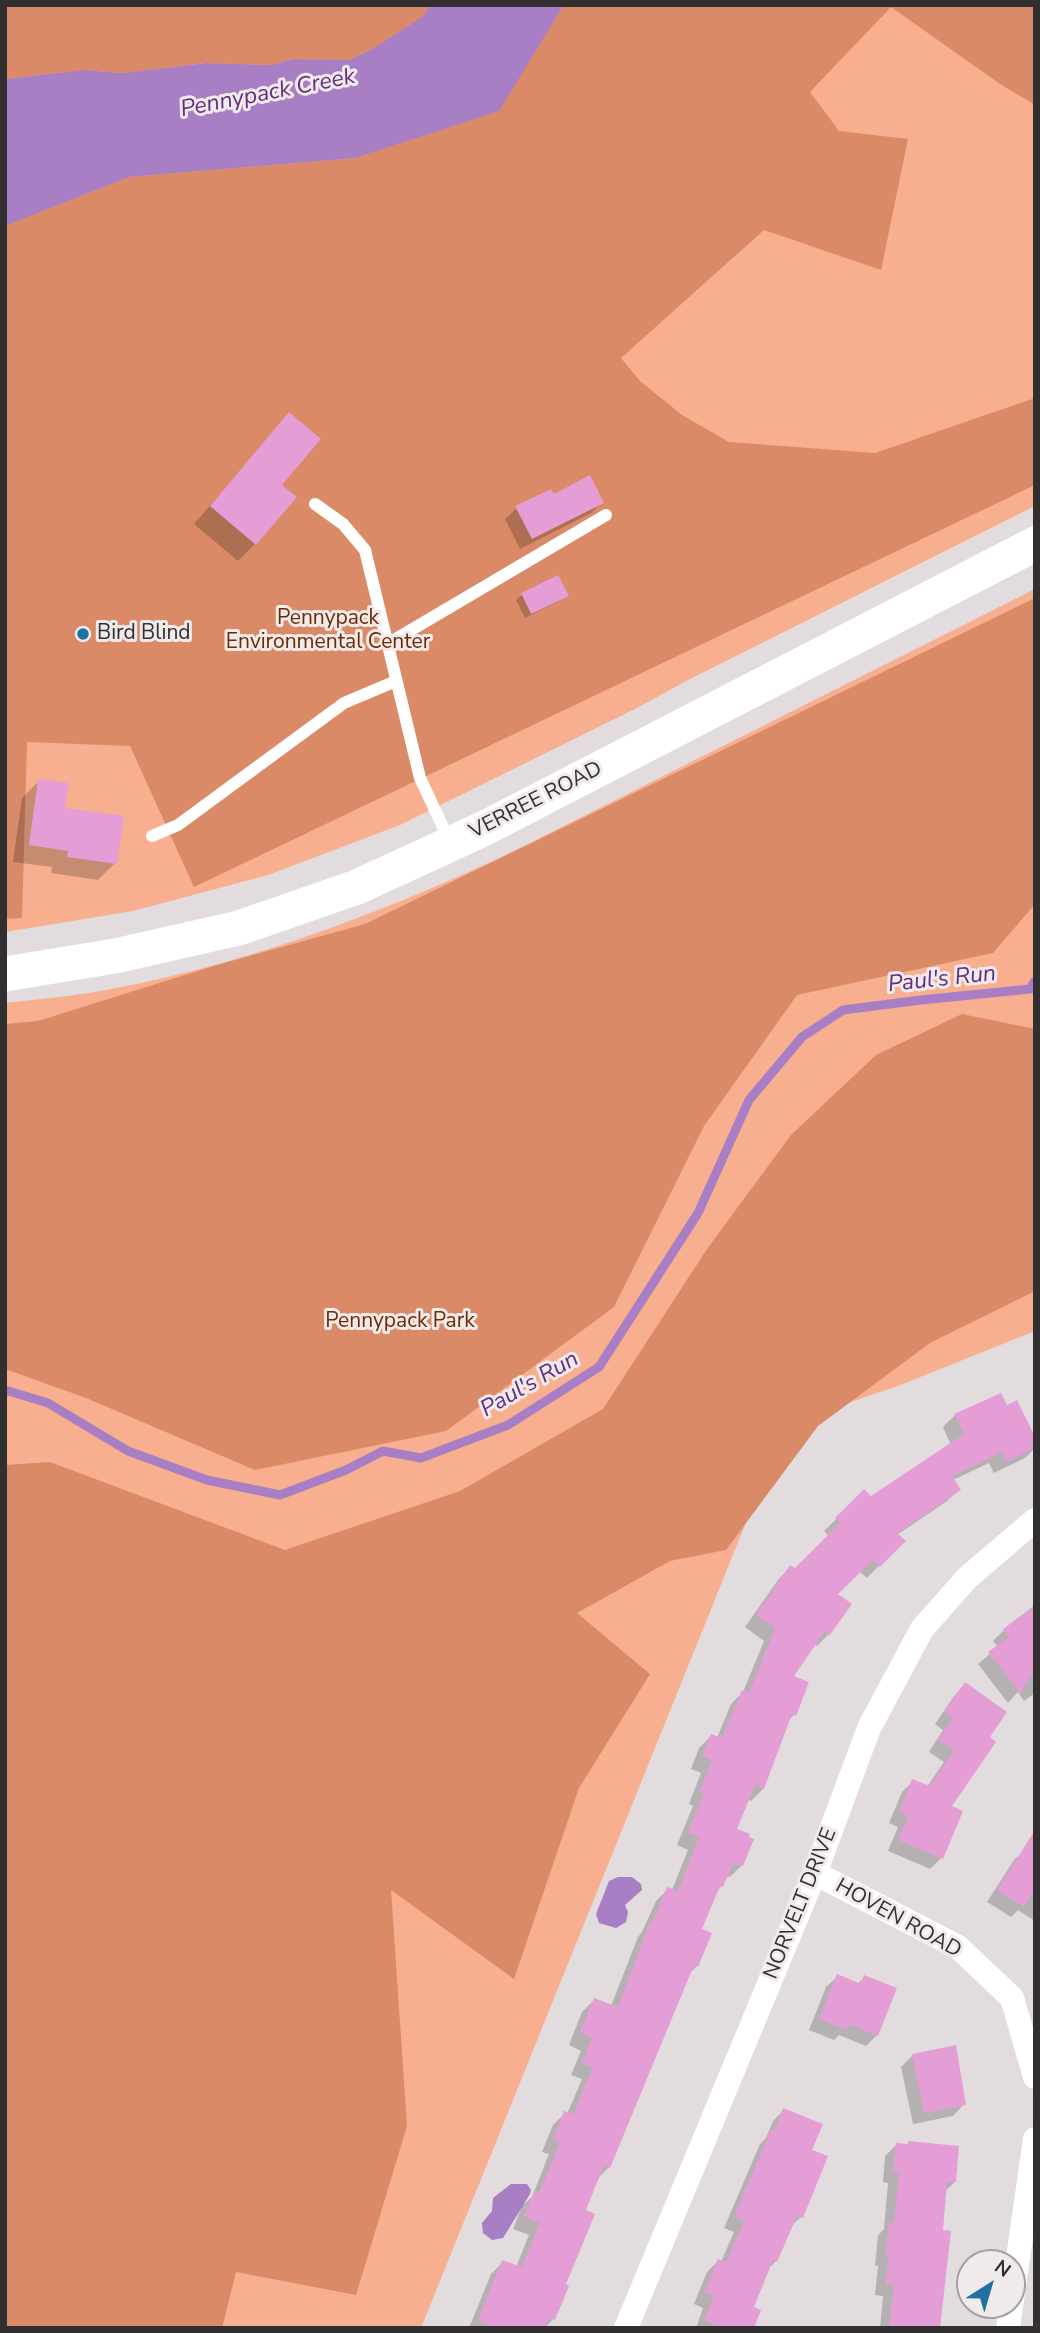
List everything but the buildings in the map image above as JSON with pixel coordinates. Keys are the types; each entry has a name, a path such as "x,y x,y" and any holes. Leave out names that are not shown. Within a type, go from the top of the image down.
{"main road":[{"name":"VERREE ROAD","path":"5,974 114,956 239,928 357,887 451,844 1035,544"}],"street":[{"name":"NORVELT DRIVE","path":"626,2328 815,1873 869,1728 922,1629 967,1578 1035,1520"},
{"name":"HOVEN ROAD","path":"815,1873 958,1947 1012,1998 1035,2077"},
{"path":"1020,2249 1035,2139"}],"lane":[{"path":"315,504 342,524 365,550 420,778 451,844"},
{"path":"389,643 606,515"},
{"path":"152,836 178,825 344,703 396,681"}],"green space":[{"name":"Pennypack Environmental Center","path":"5,5 1035,5 1035,506 400,825 268,875 133,911 5,932"},
{"path":"5,5 430,5 423,16 374,48 349,60 294,59 271,65 206,63 124,73 84,70 5,79"},
{"name":"Pennypack Environmental Center","path":"564,5 1035,5 1035,105 1000,84 891,7 810,92 839,131 908,139 881,270 764,230 621,358 640,381 682,415 729,442 875,453 1035,398 1035,485 194,887 130,746 27,742 22,918 5,919 5,226 128,177 356,158 498,111"},
{"name":"Pennypack Park","path":"1035,589 1035,1331 898,1386 791,1422 745,1525 421,2328 5,2328 5,1003 85,994 165,978 270,948 374,912 524,846"},
{"path":"1035,598 1035,904 993,953 797,995 704,1126 614,1307 446,1431 255,1470 86,1398 5,1369 5,1024 38,1021 217,965 365,924"},
{"path":"962,1014 1035,1029 1035,1291 930,1343 818,1426 726,1550 670,1561 577,1613 650,1674 579,1788 514,1979 391,1890 407,2126 356,2295 236,2272 222,2328 5,2328 5,1465 50,1462 285,1550 460,1491 603,1409 707,1249 791,1135 876,1055"}],"water":[{"name":"Pennypack Creek","path":"430,5 564,5 499,111 356,158 129,177 5,226 5,79 84,70 124,73 206,63 271,65 294,59 349,60 374,48 423,16"},
{"path":"618,1877 632,1877 641,1884 642,1890 625,1905 628,1912 626,1922 616,1928 599,1923 596,1914 609,1881"},
{"path":"511,2184 527,2184 531,2190 530,2194 503,2238 492,2240 483,2233 482,2223 492,2211 493,2198"}],"waterway":[{"name":"Paul's Run","path":"5,1390 48,1403 128,1451 207,1480 280,1495 346,1470 383,1451 421,1458 508,1425 599,1367 698,1213 749,1100 802,1037 843,1010 1030,989 1035,981"}],"place":[{"name":"Bird Blind","path":"83,634"}]}
